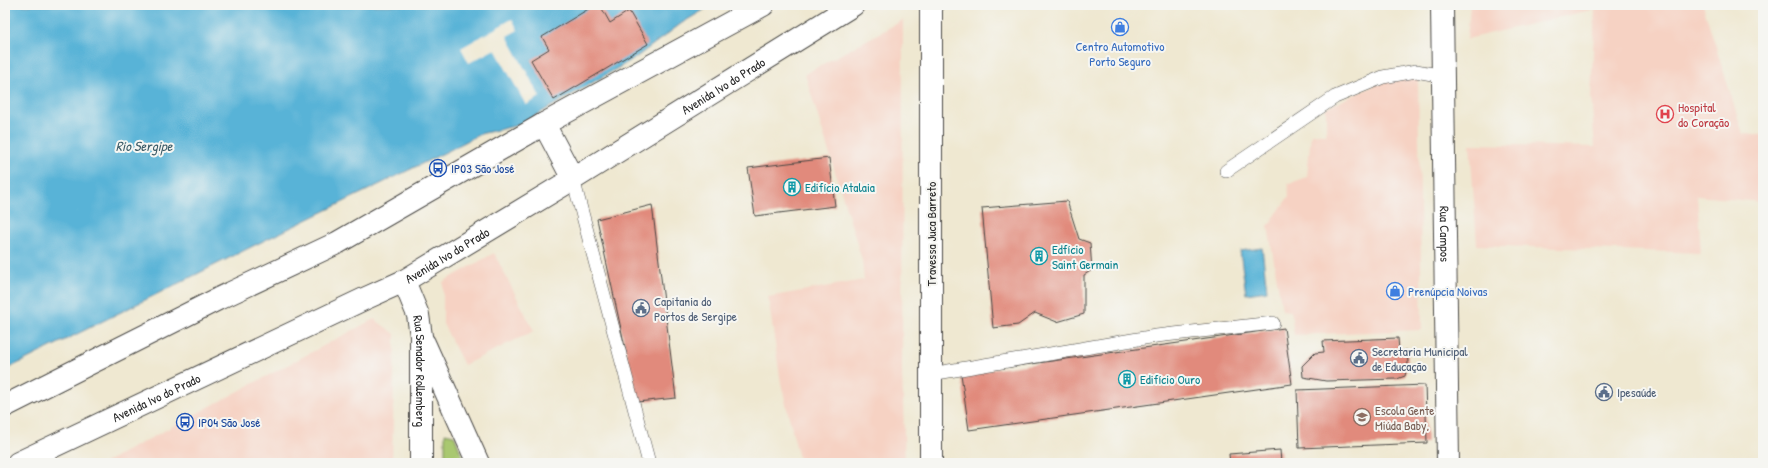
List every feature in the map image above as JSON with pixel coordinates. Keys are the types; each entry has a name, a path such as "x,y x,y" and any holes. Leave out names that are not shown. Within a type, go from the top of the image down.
{"main road":[{"path":"5,406 218,298 337,243 544,124 763,5"},
{"name":"Avenida Ivo do Prado","path":"18,463 404,281 574,179 852,5"},
{"name":"Travessa Juca Barreto","path":"931,5 931,463"},
{"name":"Rua Campos","path":"1442,5 1448,463"},
{"path":"544,124 574,179"},
{"name":"Rua Senador Rollemberg","path":"404,281 418,315 421,336 421,463"},
{"path":"421,336 478,463"}],"lane":[{"path":"1226,171 1342,94 1382,77 1416,71 1443,76"},
{"path":"574,179 649,463"},
{"path":"931,374 1156,336 1273,323"}],"shaded area":[{"name":"Hospital do Coração","path":"1470,5 1703,5 1743,134 1763,135 1763,202 1697,196 1701,253 1477,245 1470,144 1595,147 1591,95 1595,9 1467,39"},
{"path":"903,20 902,371 905,463 800,463 781,383 768,297 864,280 862,260 805,74"},
{"path":"1418,75 1422,330 1294,335 1291,311 1282,310 1268,226 1289,196 1288,184 1307,177 1311,134 1326,134 1326,108 1389,79"},
{"path":"494,253 534,331 464,365 443,324 443,282"},
{"path":"374,319 395,334 392,463 104,463"}],"green space":[{"path":"445,433 454,435 465,463 445,463"}],"water":[{"name":"Rio Sergipe","path":"5,5 712,5 682,23 635,58 519,125 480,134 5,370"},
{"path":"1262,248 1267,291 1246,294 1240,251"}],"pier":[{"path":"512,19 518,30 507,36 540,97 526,105 495,49 469,63 461,48"}],"building":[{"path":"595,5 600,5 610,23 629,11 648,44 554,100 531,60 549,49 542,37"},
{"name":"Edifício Atalaia","path":"829,158 835,206 755,216 748,168"},
{"name":"Edfício Saint Germain","path":"1067,201 1079,239 1090,243 1092,270 1084,275 1084,314 1057,322 1035,313 1018,325 993,328 982,208"},
{"name":"Capitania do Portos de Sergipe","path":"652,205 676,398 637,402 597,219"},
{"name":"Edifício Ouro","path":"1284,328 1292,384 969,430 961,374"},
{"name":"Secretaria Municipal de Educação","path":"1398,338 1399,351 1407,350 1408,363 1405,376 1397,379 1326,381 1303,377 1302,366 1315,353 1324,352 1323,341"},
{"name":"Escola Gente Miúda Baby,","path":"1425,385 1427,443 1299,448 1297,390"},
{"path":"1280,450 1281,463 1230,463 1229,454"}],"place":[{"name":"Centro Automotivo Porto Seguro","path":"1120,27"},
{"name":"Hospital do Coração","path":"1665,114"},
{"name":"IP03 São José","path":"438,168"},
{"name":"Edifício Atalaia","path":"792,187"},
{"name":"Edfício Saint Germain","path":"1039,256"},
{"name":"Prenúpcia Noivas","path":"1395,291"},
{"name":"Capitania do Portos de Sergipe","path":"641,308"},
{"name":"Secretaria Municipal de Educação","path":"1359,358"},
{"name":"Edifício Ouro","path":"1127,379"},
{"name":"Ipesaúde","path":"1604,392"},
{"name":"Escola Gente Miúda Baby,","path":"1362,417"},
{"name":"IP04 São José","path":"185,422"}]}
